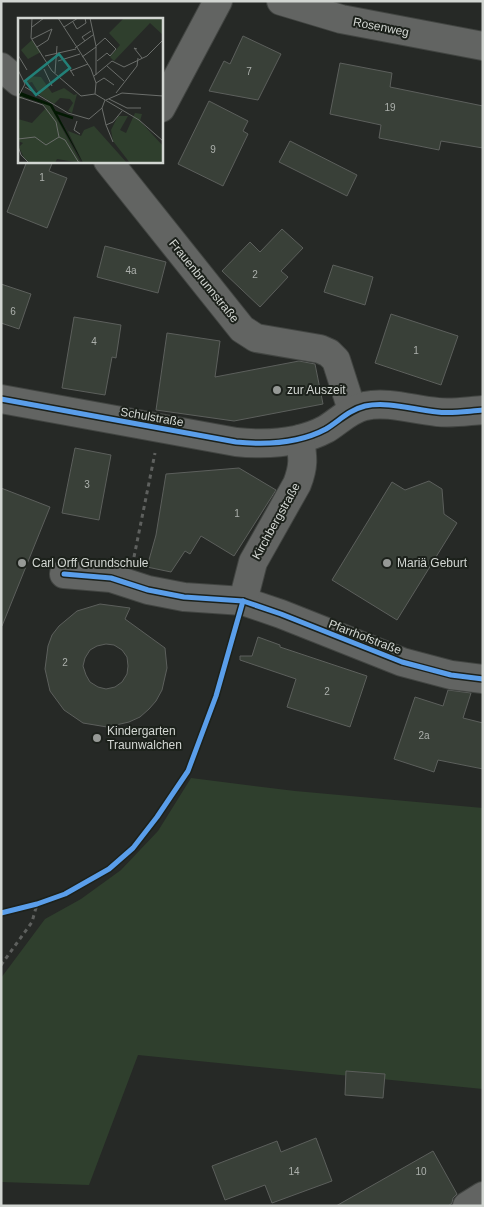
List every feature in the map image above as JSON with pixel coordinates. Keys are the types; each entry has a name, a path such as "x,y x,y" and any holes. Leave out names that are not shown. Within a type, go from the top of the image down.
{"street":[{"path":"162,106 218,1"},
{"name":"Rosenweg","path":"281,1 341,20 483,46"},
{"path":"1,68 18,81"},
{"name":"Frauenbrunnstraße","path":"109,162 242,329 256,338 320,349 329,353 336,360 352,410"},
{"name":"Schulstraße","path":"1,399 236,442 257,444 274,444 300,439 328,428 352,410"},
{"path":"352,410 382,404 439,412 483,410"},
{"name":"Kirchbergstraße","path":"244,601 253,562 302,472 304,461 300,439"},
{"path":"64,574 111,578 148,590 184,597 244,601"},
{"name":"Pfarrhofstraße","path":"244,601 402,662 451,675 483,679"},
{"path":"467,1206 483,1196"}],"path":[{"path":"111,578 116,556 134,559 160,428"},
{"path":"1,965 32,922 37,904"}],"green space":[{"path":"191,778 295,791 483,808 483,1089 138,1055 89,1185 1,1182 1,978 45,919 81,899 121,870 158,831"}],"building":[{"path":"243,36 281,54 258,100 209,91 224,61 230,64"},
{"path":"340,63 392,73 390,87 483,106 483,148 441,141 439,150 379,138 381,125 330,114"},
{"path":"209,101 248,121 243,131 248,134 223,186 178,164"},
{"path":"290,141 357,175 347,196 279,162"},
{"path":"27,162 53,162 49,171 67,178 47,228 7,212"},
{"path":"282,229 303,248 281,271 288,277 260,307 222,271 250,242 260,252"},
{"path":"105,246 166,262 158,293 97,277"},
{"path":"333,265 373,277 365,305 324,292"},
{"path":"1,284 31,294 19,329 1,323"},
{"path":"391,314 458,336 441,385 375,363"},
{"path":"74,317 121,325 116,358 112,357 105,395 62,388"},
{"path":"167,333 220,341 215,377 299,361 315,364 323,404 234,421 156,410"},
{"path":"75,448 111,455 99,520 62,513"},
{"path":"239,468 276,490 234,556 201,536 190,554 185,551 171,572 147,567 156,535 166,474"},
{"name":"Mariä Geburt","path":"429,481 442,489 444,514 457,523 397,620 332,580 392,482 405,490"},
{"path":"1,488 50,507 2,626 1,625"},
{"path":"100,604 130,608 125,619 165,648 167,668 162,690 156,701 140,717 129,722 107,727 83,723 64,710 50,691 45,669 48,646 52,635 59,626 77,611","holes":["114,645 122,650 127,657 127,674 122,682 115,687 106,689 98,687 90,682 86,675 83,666 85,658 90,650 97,646"]},
{"path":"258,637 280,645 280,647 367,676 350,727 287,707 296,679 240,660 240,656 252,656"},
{"path":"448,690 471,693 463,718 483,723 483,769 438,760 434,772 394,759 415,697 443,706"},
{"path":"346,1071 385,1074 383,1098 345,1095"},
{"path":"316,1138 332,1181 272,1203 265,1185 225,1200 212,1166 277,1141 281,1152"},
{"path":"433,1151 457,1194 448,1206 336,1206"}],"cycle path":[{"path":"1,399 236,442 259,443 282,442 304,438 326,429 349,413 365,406 392,405 443,413 483,410"},
{"path":"64,574 111,578 148,590 184,597 243,601 402,662 451,675 483,679"},
{"path":"1,913 37,904 65,894 109,869 133,848 157,817 188,771 216,696 243,601"}],"place":[{"name":"zur Auszeit","path":"277,390"},
{"name":"Carl Orff Grundschule","path":"22,563"},
{"name":"Mariä Geburt","path":"387,563"},
{"name":"Kindergarten Traunwalchen","path":"97,738"}]}
